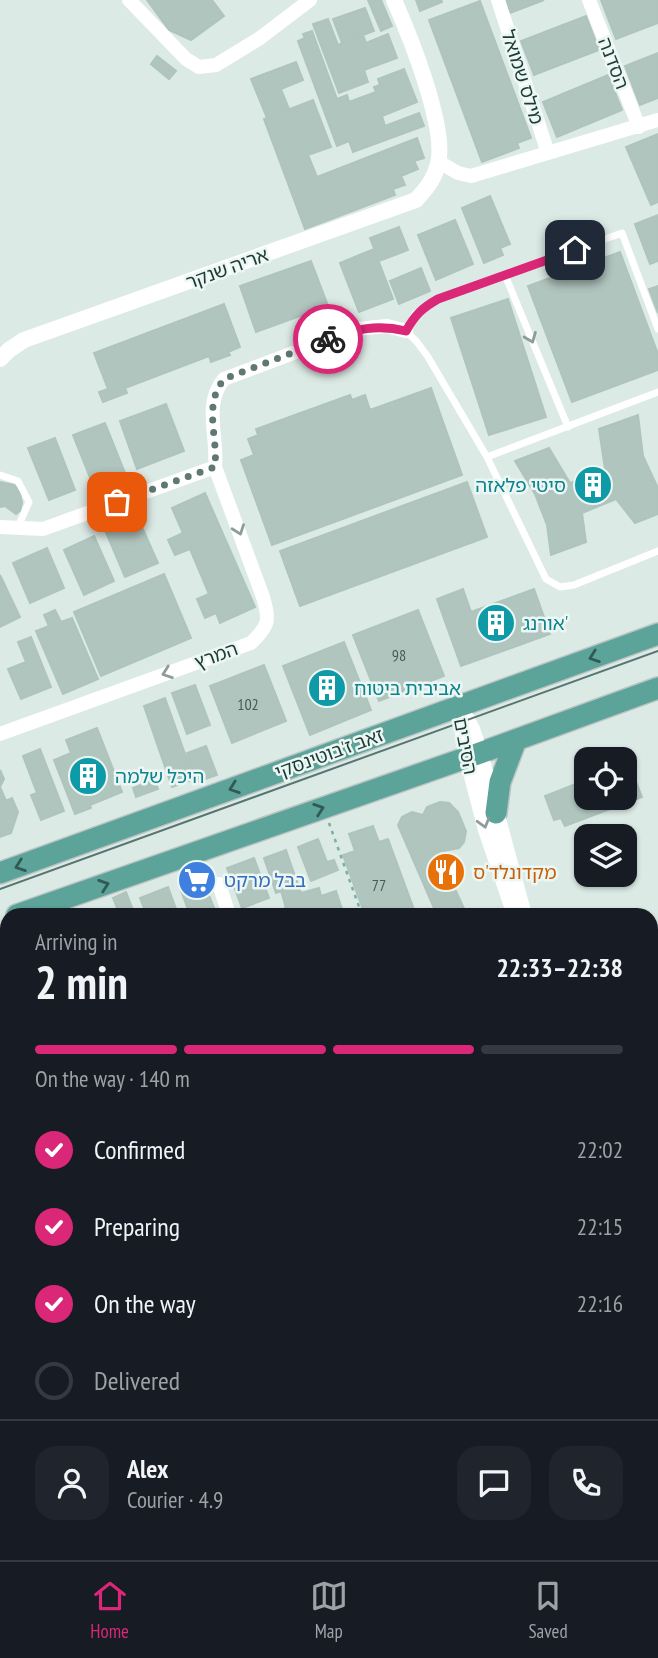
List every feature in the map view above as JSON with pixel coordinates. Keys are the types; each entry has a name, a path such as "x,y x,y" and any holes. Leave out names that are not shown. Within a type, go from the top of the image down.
{"main road":[{"name":"זאב ז'בוטינסקי","path":"0,873 658,634"},
{"path":"37,908 658,688"},
{"path":"496,813 500,782 516,740"}],"street":[{"path":"129,0 186,59 199,67 216,65 260,38 310,0"},
{"name":"מילס שמואל","path":"498,0 548,153"},
{"name":"הסדנה","path":"589,0 639,127"},
{"name":"אריה שנקר","path":"0,359 24,340 416,200 432,183 439,162 439,132 398,4"},
{"path":"439,162 458,173 471,176 658,120"},
{"name":"המרץ","path":"0,734 251,643 264,631 268,615 263,597 215,467 212,402 215,389 224,379 357,329 387,327 406,331"},
{"path":"0,527 43,529 215,467"},
{"name":"הסיבים","path":"459,705 473,755 486,830 514,908"},
{"name":"הסיבים","path":"473,755 496,813 522,908"},
{"path":"219,884 227,908"}],"lane":[{"path":"658,330 622,233 424,306 415,314 406,331 428,357 487,457 546,579 560,587 574,585 658,551"},
{"path":"505,275 568,426"},
{"path":"487,457 658,392"},
{"path":"0,475 18,481 29,502 18,529"}],"path":[{"path":"323,808 359,908"}],"building":[{"path":"147,0 212,0 224,16 191,40 169,30"},
{"path":"368,0 381,0 392,26 381,31"},
{"path":"416,0 441,0 442,2 420,11"},
{"path":"505,0 544,0 510,13"},
{"path":"601,0 658,0 658,23 616,39"},
{"path":"480,1 531,138 517,143 519,148 482,162 429,20"},
{"path":"365,8 374,31 342,43 333,19"},
{"path":"586,16 599,50 534,75 521,41"},
{"path":"328,19 338,45 363,35 366,43 388,34 397,58 364,70 368,82 339,93 313,24"},
{"path":"312,31 337,99 347,95 349,102 376,92 374,87 380,85 378,79 404,69 417,102 382,116 385,126 419,113 424,126 353,152 349,141 337,146 298,41 305,38 303,34"},
{"path":"658,53 658,98 640,105 625,66"},
{"path":"157,56 176,71 169,79 151,64"},
{"path":"296,62 303,80 281,89 289,109 267,118 251,79"},
{"path":"608,75 622,110 557,137 543,102"},
{"path":"313,100 331,147 308,155 317,177 417,138 424,158 414,161 418,169 401,176 405,185 393,189 395,195 305,229 264,119"},
{"path":"658,134 658,202 651,205 626,147"},
{"path":"490,196 510,244 500,248 503,255 484,263 462,208"},
{"path":"658,215 658,261 650,264 635,224"},
{"path":"455,220 473,264 436,280 418,235"},
{"path":"399,227 408,250 379,261 370,238"},
{"path":"374,249 393,299 359,312 340,263"},
{"path":"620,252 658,354 658,370 572,402 528,286"},
{"path":"311,261 328,306 256,332 240,286"},
{"path":"421,268 430,291 399,304 390,281"},
{"path":"658,286 658,313 649,289"},
{"path":"508,299 546,417 489,435 451,318"},
{"path":"224,304 240,347 228,352 230,355 211,362 209,356 125,388 127,393 103,402 99,392 108,389 94,353"},
{"path":"431,388 462,475 272,545 241,460 254,455 248,439 258,435 256,429 350,395 352,400 365,395 370,410"},
{"path":"166,404 184,451 137,469 120,421"},
{"name":"סיטי פלאזה","path":"638,415 643,456 658,488 658,514 635,523 616,499 582,513 586,542 551,555 547,525 535,494 515,461 549,448 570,483 605,469 599,429"},
{"path":"105,423 125,473 93,485 73,435"},
{"path":"55,438 75,490 49,500 28,448"},
{"path":"0,482 14,485 19,490 22,503 16,514 5,506 0,507"},
{"path":"467,482 487,537 300,606 280,551"},
{"path":"205,493 255,607 220,623 216,613 205,618 197,599 209,594 190,549 175,555 168,540 183,533 172,508"},
{"path":"137,516 158,563 125,577 105,530"},
{"path":"94,536 114,581 84,595 64,550"},
{"path":"47,548 64,588 30,603 13,563"},
{"path":"164,574 191,638 101,676 74,612"},
{"path":"0,575 20,617 0,627"},
{"name":"אורנג'","path":"463,589 471,612 534,589 550,634 461,666 437,599"},
{"path":"55,610 61,622 72,618 98,679 63,694 36,631 49,626 44,615"},
{"path":"418,610 444,676 379,701 353,635"},
{"path":"31,637 51,687 21,699 8,669 26,662 18,642"},
{"name":"אביבית ביטוח","path":"344,642 371,710 310,735 283,666"},
{"path":"264,665 286,721 232,743 210,686"},
{"path":"195,685 210,725 187,734 172,693"},
{"path":"165,698 194,779 172,787 144,706"},
{"name":"היכל שלמה","path":"97,728 122,792 75,814 54,760 71,753 66,740"},
{"path":"206,746 217,775 197,782 187,753"},
{"path":"40,749 64,811 41,820 31,795 37,793 23,756"},
{"path":"0,770 4,779 0,787"},
{"path":"154,779 158,789 136,797 133,788"},
{"path":"637,784 642,797 637,799"},
{"path":"574,785 574,810 607,810 565,826 561,818 554,820 545,796"},
{"path":"0,787 6,801 12,798 18,812 11,833 0,837"},
{"path":"440,802 449,803 458,812 466,831 464,842 459,848 438,852 444,865 453,865 458,870 456,876 449,876 464,908 434,908 398,825 402,817 412,812 423,815 427,807"},
{"path":"373,826 379,842 388,839 413,908 362,908 343,855 355,851 349,834"},
{"path":"318,839 327,862 334,860 338,870 311,881 298,847"},
{"path":"286,850 298,885 276,893 264,858"},
{"path":"254,858 269,898 242,908 227,868"},
{"path":"201,876 214,908 187,908 179,885"},
{"path":"298,885 301,893 319,888 321,896 336,891 342,908 286,908 281,891"},
{"path":"168,887 176,908 144,908 140,898"},
{"path":"126,892 132,908 117,908 113,898"}],"tram line":[{"path":"0,889 658,651"}],"way so far":[{"path":"117,502 215,467 212,402 215,389 224,379 328,339"}],"place":[{"name":"סיטי פלאזה","path":"593,485"},
{"name":"אורנג'","path":"496,623"},
{"name":"אביבית ביטוח","path":"327,688"},
{"name":"היכל שלמה","path":"88,776"},
{"name":"מקדונלד'ס","path":"446,872"},
{"name":"בבל מרקט","path":"197,880"}],"route":[{"path":"328,339 368,327 406,331 415,314 438,299 575,250"}]}
